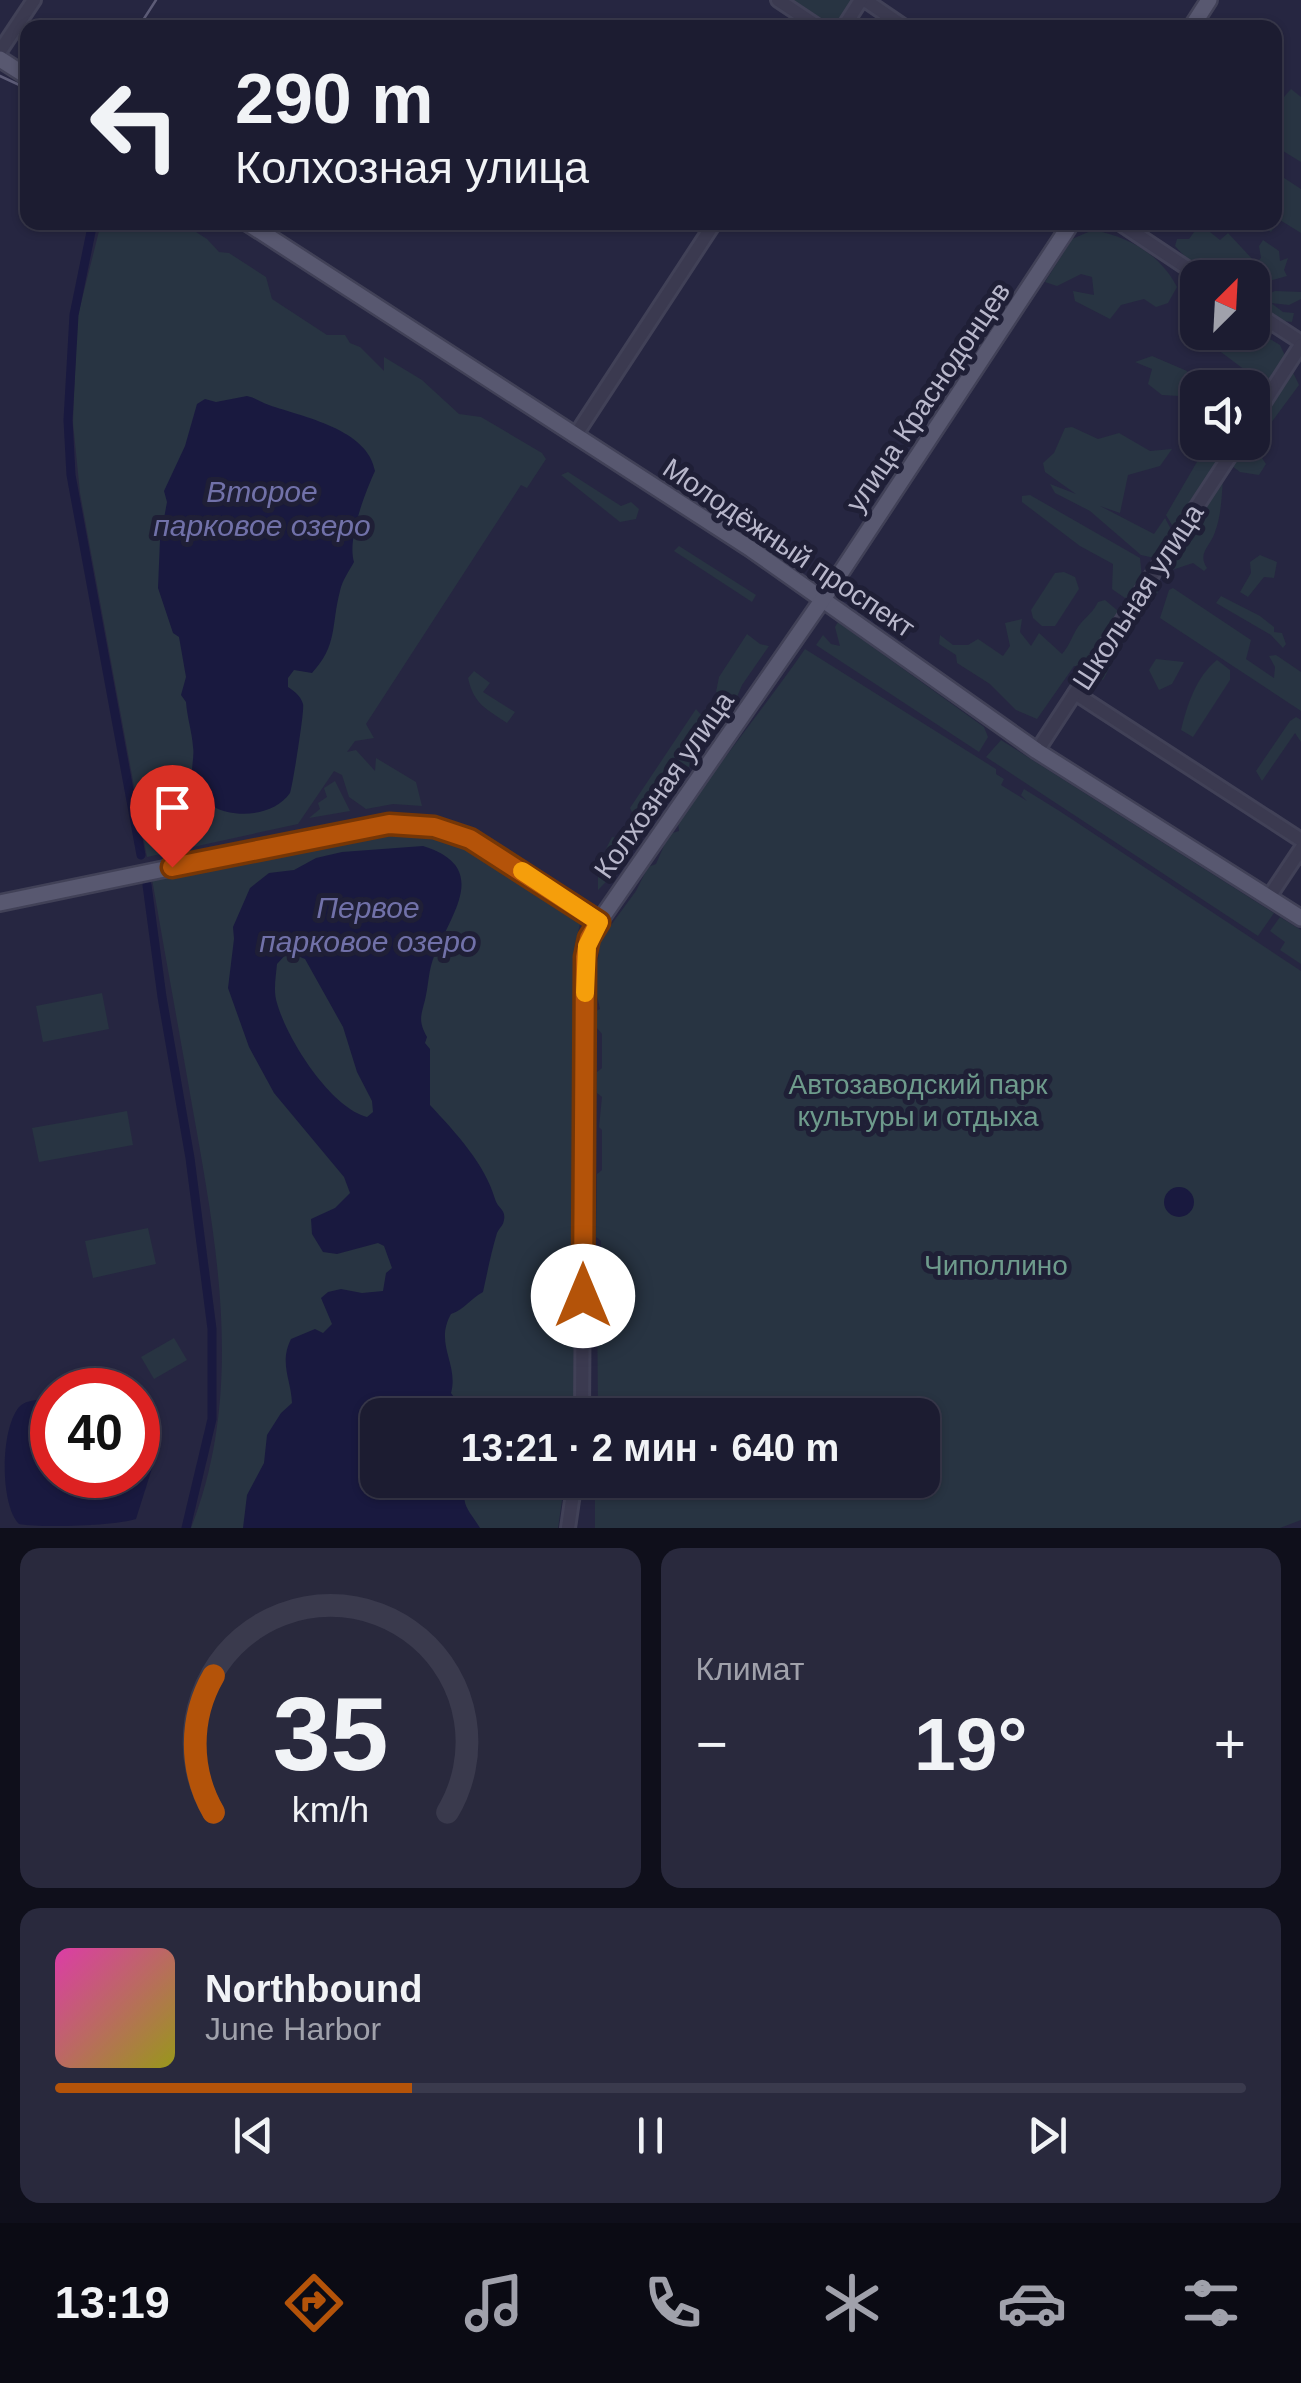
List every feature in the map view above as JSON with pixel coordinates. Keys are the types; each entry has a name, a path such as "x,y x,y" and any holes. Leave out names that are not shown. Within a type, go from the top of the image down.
{"main road":[{"name":"Молодёжный проспект","path":"258,230 824,598 1037,751 1301,918"},
{"name":"улица Краснодонцев","path":"824,598 1070,230"},
{"name":"Колхозная улица","path":"0,903 368,826 411,824 470,839 599,922 824,598"}],"street":[{"path":"778,0 808,20"},
{"path":"863,0 894,20"},
{"path":"0,51 20,21"},
{"path":"575,436 710,230"},
{"path":"1130,230 1180,263"},
{"path":"1270,322 1301,343 1270,392"},
{"name":"Школьная улица","path":"1037,751 1227,460"},
{"path":"1075,693 1301,840"},
{"path":"1268,897 1301,849"},
{"path":"582,1398 585,957 589,938 599,922"},
{"path":"568,1528 572,1498"}],"green space":[{"path":"785,0 851,0 840,20 819,20"},
{"path":"1291,89 1301,97 1301,162 1282,150 1282,96"},
{"path":"1282,177 1301,189 1301,233 1282,221"},
{"path":"99,230 193,230 219,252 229,253 266,277 272,299 327,335 345,335 384,371 384,357 422,380 459,414 481,417 542,453 546,459 527,488 521,485 366,724 374,738 355,741 347,752 356,750 375,771 376,758 416,782 422,806 393,804 366,809 349,797 342,775 334,771 298,824 147,857 80,493 73,423 77,319"},
{"path":"1093,230 1131,242 1162,265 1177,287 1168,303 1156,307 1144,299 1121,305 1110,319 1075,301 1073,291 1094,295 1092,277 1081,274 1057,286 1045,282 1072,239"},
{"path":"1196,230 1208,230 1220,240 1228,233 1253,260 1189,260 1175,246 1177,239 1189,239"},
{"path":"1263,240 1279,251 1280,261 1288,258 1284,270 1287,276 1270,281 1270,260 1259,260"},
{"path":"1301,292 1301,299 1289,305 1271,303 1283,312 1294,313 1292,322 1270,314 1270,293"},
{"path":"1270,339 1280,345 1299,385 1270,424 1270,370 1245,370 1218,350 1270,350"},
{"path":"1152,356 1185,370 1180,370 1180,395 1162,395 1148,384 1152,369 1135,362"},
{"path":"1072,427 1098,439 1119,433 1150,451 1172,449 1160,466 1128,475 1120,513 1100,506 1154,534 1165,518 1174,535 1159,559 1141,555 1090,511 1055,493 1050,484 1076,494 1045,472 1043,463 1054,453 1065,428"},
{"path":"1198,460 1224,460 1220,515 1204,554 1204,571 1193,563 1172,570 1171,554 1181,540 1166,515"},
{"path":"1224,460 1263,460 1266,464 1259,475 1240,472"},
{"path":"568,472 621,506 631,502 639,509 636,519 620,522 561,475"},
{"path":"1030,495 1140,558 1143,588 1125,598 1112,589 1113,564 1080,546 1022,502 1022,496"},
{"path":"679,546 756,595 752,602 674,551"},
{"path":"1260,555 1277,562 1274,578 1264,577 1248,597 1240,592 1251,573 1250,562"},
{"path":"1055,573 1075,577 1079,589 1055,626 1042,626 1031,610"},
{"path":"1152,585 1158,592 1140,611 1103,680 1095,674"},
{"path":"1173,588 1251,640 1246,659 1274,678 1275,667 1269,656 1276,655 1301,672 1301,711 1160,618"},
{"path":"1221,596 1260,616 1274,627 1274,632 1282,633 1286,644 1283,648 1271,635 1216,603"},
{"path":"1105,600 1124,616 1087,667 1074,666 1037,719 1016,710 939,644 940,635 953,645 968,645 978,639 1003,656 1010,646 1005,623 1022,619 1020,632 1031,646 1039,633 1062,654 1081,623 1098,602"},
{"path":"838,622 984,727 988,737 979,752 816,645 823,635 831,644 840,646 835,627"},
{"path":"747,634 769,646 734,704 716,692 719,677"},
{"name":"Автозаводский парк культуры и отдыха","path":"805,649 996,769 996,774 1004,779 1001,785 1027,801 1021,795 1024,789 1301,971 1301,1520 1280,1528 595,1528 595,1498 940,1498 940,1398 598,1398 601,1241 596,1237 597,1174 602,1170 602,1097 597,1093 597,1072 602,1068 602,1034 593,1023 592,1013 600,1009 593,978 599,955 597,944 636,891 648,867 656,864 669,834 679,831 678,823"},
{"path":"1156,659 1184,662 1172,684 1159,690 1149,670"},
{"path":"1217,660 1230,670 1230,680 1193,737 1181,730 1186,711 1198,683"},
{"path":"474,671 490,683 483,692 515,712 507,723 474,694 468,678"},
{"path":"696,709 715,722 715,730 703,743 700,757 684,771 677,788 663,802 634,816 630,808"},
{"path":"1296,717 1301,720 1301,742 1295,733 1262,781 1256,771"},
{"path":"1001,740 1274,913 1258,936 986,757"},
{"path":"335,781 350,811 309,818 327,797 324,788"},
{"path":"410,830 466,843 581,920 573,953 574,1398 360,1398 360,1498 562,1498 558,1528 191,1528 208,1476 217,1423 221,1317 210,1211 152,879 366,833"},
{"path":"612,837 635,840 630,857 598,890 598,865"},
{"path":"1280,917 1301,930 1301,964 1280,950 1285,942 1270,931"},
{"path":"102,993 109,1029 43,1042 36,1006"},
{"path":"127,1111 133,1145 39,1162 32,1128"},
{"path":"148,1228 156,1264 93,1278 85,1241"},
{"path":"174,1338 187,1360 160,1376 160,1368 148,1368 141,1357"}],"water":[{"name":"Второе парковое озеро","path":"247,396 347,435 370,457 375,471 358,516 354,562 341,587 326,653 312,673 294,670 288,678 288,687 303,704 290,793 268,809 239,814 211,805 194,784 192,741 186,702 181,695 186,677 179,637 173,633 158,588 160,540 167,502 164,491 185,446 197,404 205,399 216,402"},
{"name":"Первое парковое озеро","path":"423,846 443,855 456,866 461,878 457,906 431,966 422,1015 425,1043 430,1049 430,1105 477,1161 504,1220 497,1233 483,1292 451,1314 446,1325 454,1398 360,1398 360,1498 465,1498 480,1528 243,1528 247,1495 264,1463 267,1435 292,1403 286,1363 291,1339 315,1329 323,1333 332,1324 321,1298 328,1292 383,1291 386,1273 392,1268 384,1246 378,1243 337,1254 323,1252 312,1234 311,1219 335,1208 350,1193 344,1177 274,1093 249,1047 228,988 233,927 250,888 269,873 294,870 316,858 342,852","holes":["288,952 305,959 343,1027 357,1072 372,1101 373,1112 367,1117 353,1111 325,1086 290,1035 275,994 277,964"]},
{"path":"1179,1187 1189,1192 1194,1202 1189,1212 1179,1217 1169,1212 1164,1202 1169,1192"},
{"path":"30,1401 30,1498 143,1498 136,1519 77,1526 19,1524 8,1501 6,1449 13,1418"}],"waterway":[{"path":"91,230 74,315 68,420 71,475 141,855"},
{"path":"147,885 190,1158 212,1329 212,1419 186,1528"}],"tram line":[{"path":"143,20 156,0"},
{"path":"0,76 20,85"}],"slow traffic":[{"path":"522,871 599,922 587,946 585,993"}],"route":[{"path":"172,867 368,826 411,824 470,839 599,922 589,938 585,957 583,1296"}],"park label":[{"name":"Чиполлино","path":"996,1265"}]}
